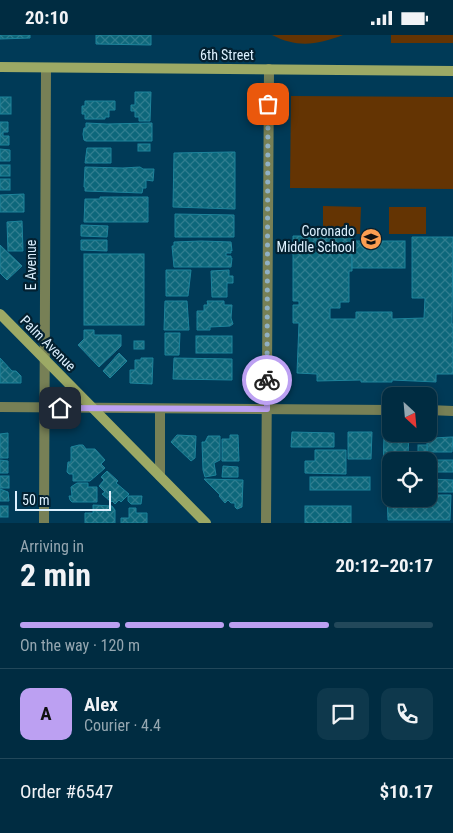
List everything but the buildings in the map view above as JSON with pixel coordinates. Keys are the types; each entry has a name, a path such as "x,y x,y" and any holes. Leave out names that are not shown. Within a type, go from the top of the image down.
{"street":[{"name":"6th Street","path":"0,67 453,71"},
{"name":"E Avenue","path":"44,523 46,68"},
{"path":"266,523 269,69"},
{"name":"Palm Avenue","path":"0,314 206,523"},
{"path":"0,407 382,410"},
{"path":"160,409 160,476"},
{"path":"438,410 453,411"}],"shaded area":[{"path":"272,35 343,35 307,44 290,42"},
{"path":"391,35 453,35 453,43 391,43"},
{"path":"291,96 453,97 453,189 290,188"},
{"path":"323,206 361,207 360,234 323,233"},
{"path":"389,207 426,207 426,234 389,234"}],"way so far":[{"path":"267,380 268,104"}],"place":[{"name":"Coronado Middle School","path":"371,239"}],"route":[{"path":"60,408 267,409 267,380"}]}
